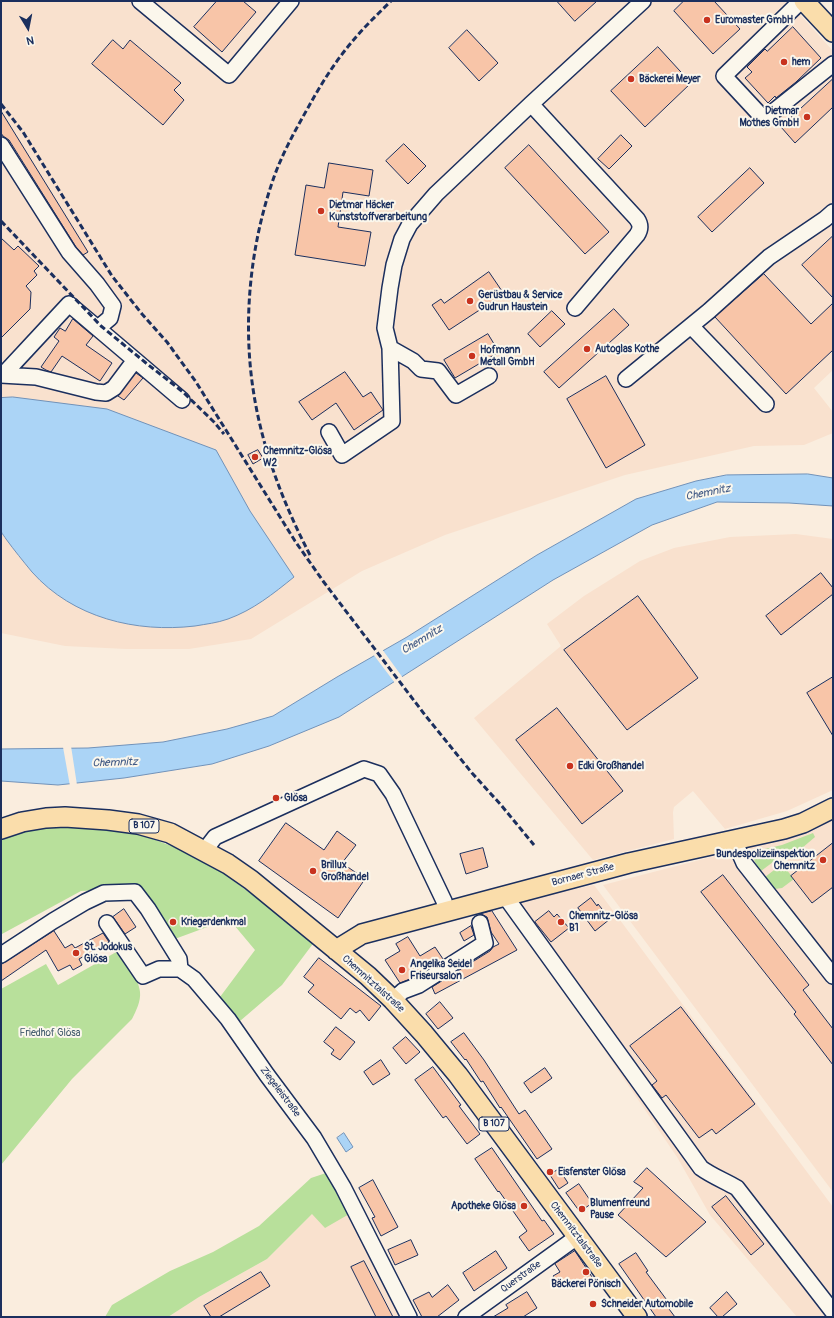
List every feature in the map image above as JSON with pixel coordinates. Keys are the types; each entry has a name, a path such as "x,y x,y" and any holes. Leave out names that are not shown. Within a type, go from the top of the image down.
{"main road":[{"path":"803,1 833,32"},
{"name":"Bornaer Straße","path":"336,950 362,934 628,863 784,829 802,823 833,808"},
{"name":"Chemnitztalstraße","path":"1,829 22,822 46,818 65,817 138,824 170,833 205,850 251,880 336,950 393,1000 440,1052 637,1317"}],"street":[{"path":"140,1 229,75 291,1"},
{"path":"329,432 342,455 392,421 390,348 385,328 394,265 402,239 410,224 436,194 530,104 643,1"},
{"path":"803,1 724,76 764,119 833,64"},
{"path":"530,104 638,219 640,223 638,235 575,308"},
{"path":"1,145 69,252 97,284 113,306 110,318 98,328"},
{"path":"626,379 692,326 769,257 833,212"},
{"path":"2,375 69,304 182,400"},
{"path":"692,326 766,404"},
{"path":"390,348 413,361 421,369 438,371 456,395 489,376"},
{"path":"2,375 36,377 96,392 106,393 114,388 135,360"},
{"path":"205,850 214,837 364,769 379,774 392,794 444,901 446,911"},
{"path":"734,840 744,864 833,976"},
{"path":"1,955 53,921 85,902 104,893 136,892 179,959 180,970 159,969 143,976 107,923"},
{"path":"505,896 701,1168 709,1174 724,1180 737,1188 833,1312"},
{"path":"393,1000 403,991 420,984 486,943 480,923"},
{"name":"Ziegeleistraße","path":"180,970 194,979 228,1019 266,1075 314,1138 343,1187 409,1317"},
{"name":"Querstraße","path":"466,1317 577,1236"}],"shaded area":[{"path":"1,1 788,1 833,51 833,370 814,388 833,412 833,433 804,445 754,446 625,475 445,535 362,571 251,639 189,649 126,649 65,646 1,633"},
{"path":"796,534 833,539 833,790 787,811 725,829 693,791 674,807 674,839 593,860 474,718 561,646 547,624 584,596 640,561 674,548 730,537"},
{"path":"833,820 833,1192 603,885 812,831"},
{"path":"594,885 833,1207 833,1317 797,1317 710,1215 677,1157 505,904"},
{"path":"351,1213 408,1317 168,1317 199,1297 267,1259 312,1214"}],"green space":[{"path":"52,826 89,826 145,836 187,852 212,865 315,941 282,985 240,1021 220,997 255,950 229,919 172,940 138,888 81,891 2,934 1,837"},
{"path":"813,833 815,837 795,854 781,856 761,871 756,864 754,857 756,851 782,845"},
{"path":"782,864 794,879 782,888 775,889 765,877"},
{"name":"Friedhof Glösa","path":"118,951 137,981 139,987 140,999 132,1019 72,1079 1,1165 1,989 46,964 58,985"},
{"path":"329,1172 351,1213 325,1228 312,1214 267,1259 199,1297 168,1317 105,1317 112,1305 170,1271 213,1252 259,1226 311,1178"}],"water":[{"path":"13,397 107,409 216,450 250,511 294,577 246,611 224,620 195,626 173,628 128,624 107,619 66,601 48,588 32,572 1,531 1,398"},
{"name":"Chemnitz","path":"808,474 833,478 833,506 789,503 717,502 652,525 553,580 339,717 269,746 212,764 124,778 58,785 1,781 1,749 88,748 163,742 227,729 273,716 407,637 537,555 636,499 696,481 726,475"},
{"path":"344,1133 353,1147 346,1152 337,1138"}],"pier":[{"path":"382,649 403,678 395,683 373,654"},
{"path":"71,746 77,785 70,786 63,747"}],"building":[{"path":"217,1 243,1 256,12 222,52 194,27"},
{"path":"557,1 597,1 575,21"},
{"name":"Euromaster GmbH","path":"684,1 714,1 740,29 713,54 674,11"},
{"name":"hem","path":"793,27 821,58 796,82 776,98 775,96 768,103 745,78 752,72 747,67 765,49 767,51"},
{"path":"467,30 498,63 479,81 449,48"},
{"path":"113,40 123,49 130,40 181,83 174,90 184,100 163,125 92,64"},
{"path":"658,47 691,83 645,127 611,91"},
{"name":"Dietmar Mothes GmbH","path":"833,79 833,107 795,143 781,127"},
{"path":"1,111 88,252 83,255 76,247 9,140 1,133"},
{"path":"621,135 632,146 609,169 598,159"},
{"path":"404,144 426,166 408,184 386,161"},
{"path":"529,145 609,232 585,254 505,168"},
{"name":"Dietmar Häcker Kunststoffverarbeitung","path":"329,163 373,170 369,196 343,192 338,227 371,232 365,266 295,255 306,185 324,188"},
{"path":"750,168 764,183 712,232 698,217"},
{"path":"833,236 833,298 802,265"},
{"path":"1,238 14,250 18,246 39,266 34,271 37,275 26,286 31,292 30,309 1,338"},
{"name":"Gerüstbau & Service Gudrun Haustein","path":"489,272 504,294 449,330 432,305 441,299 444,303"},
{"path":"764,274 811,324 833,303 833,350 786,394 715,317"},
{"name":"Autoglas Kothe","path":"614,309 629,325 559,388 544,372"},
{"path":"552,311 565,324 540,347 528,334"},
{"path":"73,319 93,336 86,345 112,363 100,381 62,356 51,372 41,367 59,341 54,337 60,328 65,331"},
{"name":"Hofmann Metall GmbH","path":"488,334 499,352 455,378 444,360"},
{"path":"345,372 363,397 371,392 383,410 354,430 336,403 312,420 299,402"},
{"path":"136,373 143,378 124,400 118,396"},
{"path":"606,376 645,445 606,468 567,399"},
{"name":"Chemnitz-Glösa W2","path":"258,450 263,458 253,464 248,455"},
{"path":"821,573 833,588 833,594 781,635 766,616"},
{"path":"638,596 698,678 627,730 564,650"},
{"path":"833,677 833,736 807,693"},
{"name":"Edki Großhandel","path":"557,708 623,791 582,824 516,740"},
{"name":"Brillux Großhandel","path":"286,823 324,850 337,831 356,845 342,863 365,879 338,918 259,861"},
{"name":"Bundespolizeiinspektion Chemnitz","path":"833,843 833,887 812,903 791,876"},
{"path":"483,848 488,867 466,874 460,854"},
{"path":"723,875 809,985 803,990 833,1029 833,1065 794,1014 796,1012 701,892"},
{"path":"591,898 610,919 595,931 578,908"},
{"path":"124,909 136,927 125,934 113,917"},
{"path":"492,911 517,950 435,994 432,987 499,944 491,932 487,917 481,914"},
{"path":"549,911 554,917 557,914 569,928 551,942 535,922"},
{"path":"471,926 474,935 464,941 460,933"},
{"path":"54,931 65,948 72,944 75,948 103,933 109,942 79,959 82,965 73,970 70,965 58,971 46,950 1,981 1,965"},
{"path":"408,937 420,956 435,947 443,959 415,977 400,983 385,960 400,951 396,944"},
{"path":"319,958 381,1006 369,1021 360,1010 356,1013 350,1008 341,1019 308,992 314,985 304,977"},
{"path":"440,1002 453,1018 438,1029 426,1014"},
{"path":"681,1007 755,1104 716,1134 712,1129 699,1138 666,1095 662,1098 652,1085 657,1081 630,1046"},
{"path":"336,1027 355,1042 340,1060 331,1054 334,1050 324,1042"},
{"path":"464,1033 484,1060 519,1114 525,1110 552,1149 537,1159 501,1107 500,1108 483,1081 481,1082 466,1059 465,1060 451,1042"},
{"path":"406,1037 420,1052 406,1064 393,1048"},
{"path":"381,1060 390,1074 373,1085 364,1072"},
{"path":"433,1067 480,1134 467,1144 446,1116 443,1118 415,1080"},
{"path":"545,1068 552,1078 531,1093 524,1083"},
{"path":"492,1148 542,1221 544,1220 554,1234 529,1251 519,1237 527,1231 475,1159"},
{"path":"647,1168 706,1222 666,1257 618,1215 643,1188 634,1182"},
{"path":"559,1169 568,1183 559,1189 550,1175"},
{"path":"373,1180 398,1227 381,1236 372,1218 375,1217 359,1188"},
{"path":"579,1184 592,1203 580,1212 566,1193"},
{"path":"726,1196 764,1244 751,1255 712,1207"},
{"path":"411,1240 418,1255 395,1265 388,1250"},
{"path":"496,1251 507,1268 474,1291 463,1273"},
{"path":"575,1251 592,1277 572,1289 567,1282 560,1286 553,1276 560,1272 555,1264"},
{"path":"636,1253 648,1271 646,1272 672,1307 669,1309 675,1317 656,1317 619,1264"},
{"path":"364,1261 393,1317 376,1317 351,1267"},
{"path":"261,1272 270,1286 219,1317 211,1317 204,1306"},
{"path":"448,1285 459,1300 437,1317 422,1317 413,1300 429,1292 432,1297"},
{"path":"527,1292 537,1308 523,1317 493,1317 508,1308 506,1305"},
{"path":"727,1292 737,1304 722,1317 718,1317 710,1308"}],"railway":[{"path":"310,555 283,497 269,457 258,416 250,368 250,284 259,230 274,177 281,159 328,73 360,32 391,1"},
{"path":"1,104 23,132 112,276 142,314 167,342 196,382 295,541 323,581 425,715 472,773 534,845"},
{"path":"1,221 101,326 183,392 214,422 224,434"}],"place":[{"name":"Euromaster GmbH","path":"707,20"},
{"name":"hem","path":"784,62"},
{"name":"Bäckerei Meyer","path":"631,79"},
{"name":"Dietmar Mothes GmbH","path":"807,117"},
{"name":"Dietmar Häcker Kunststoffverarbeitung","path":"321,211"},
{"name":"Gerüstbau & Service Gudrun Haustein","path":"470,301"},
{"name":"Autoglas Kothe","path":"587,349"},
{"name":"Hofmann Metall GmbH","path":"472,356"},
{"name":"Chemnitz-Glösa W2","path":"255,457"},
{"name":"Edki Großhandel","path":"570,766"},
{"name":"Glösa","path":"276,798"},
{"name":"Bundespolizeiinspektion Chemnitz","path":"823,860"},
{"name":"Brillux Großhandel","path":"313,871"},
{"name":"Kriegerdenkmal","path":"173,922"},
{"name":"Chemnitz-Glösa B1","path":"561,922"},
{"name":"St. Jodokus Glösa","path":"76,953"},
{"name":"Angelika Seidel Friseursalon","path":"402,970"},
{"name":"Eisfenster Glösa","path":"550,1172"},
{"name":"Apotheke Glösa","path":"524,1206"},
{"name":"Blumenfreund Pause","path":"582,1209"},
{"name":"Bäckerei Pönisch","path":"586,1272"},
{"name":"Schneider Automobile","path":"593,1304"}]}
